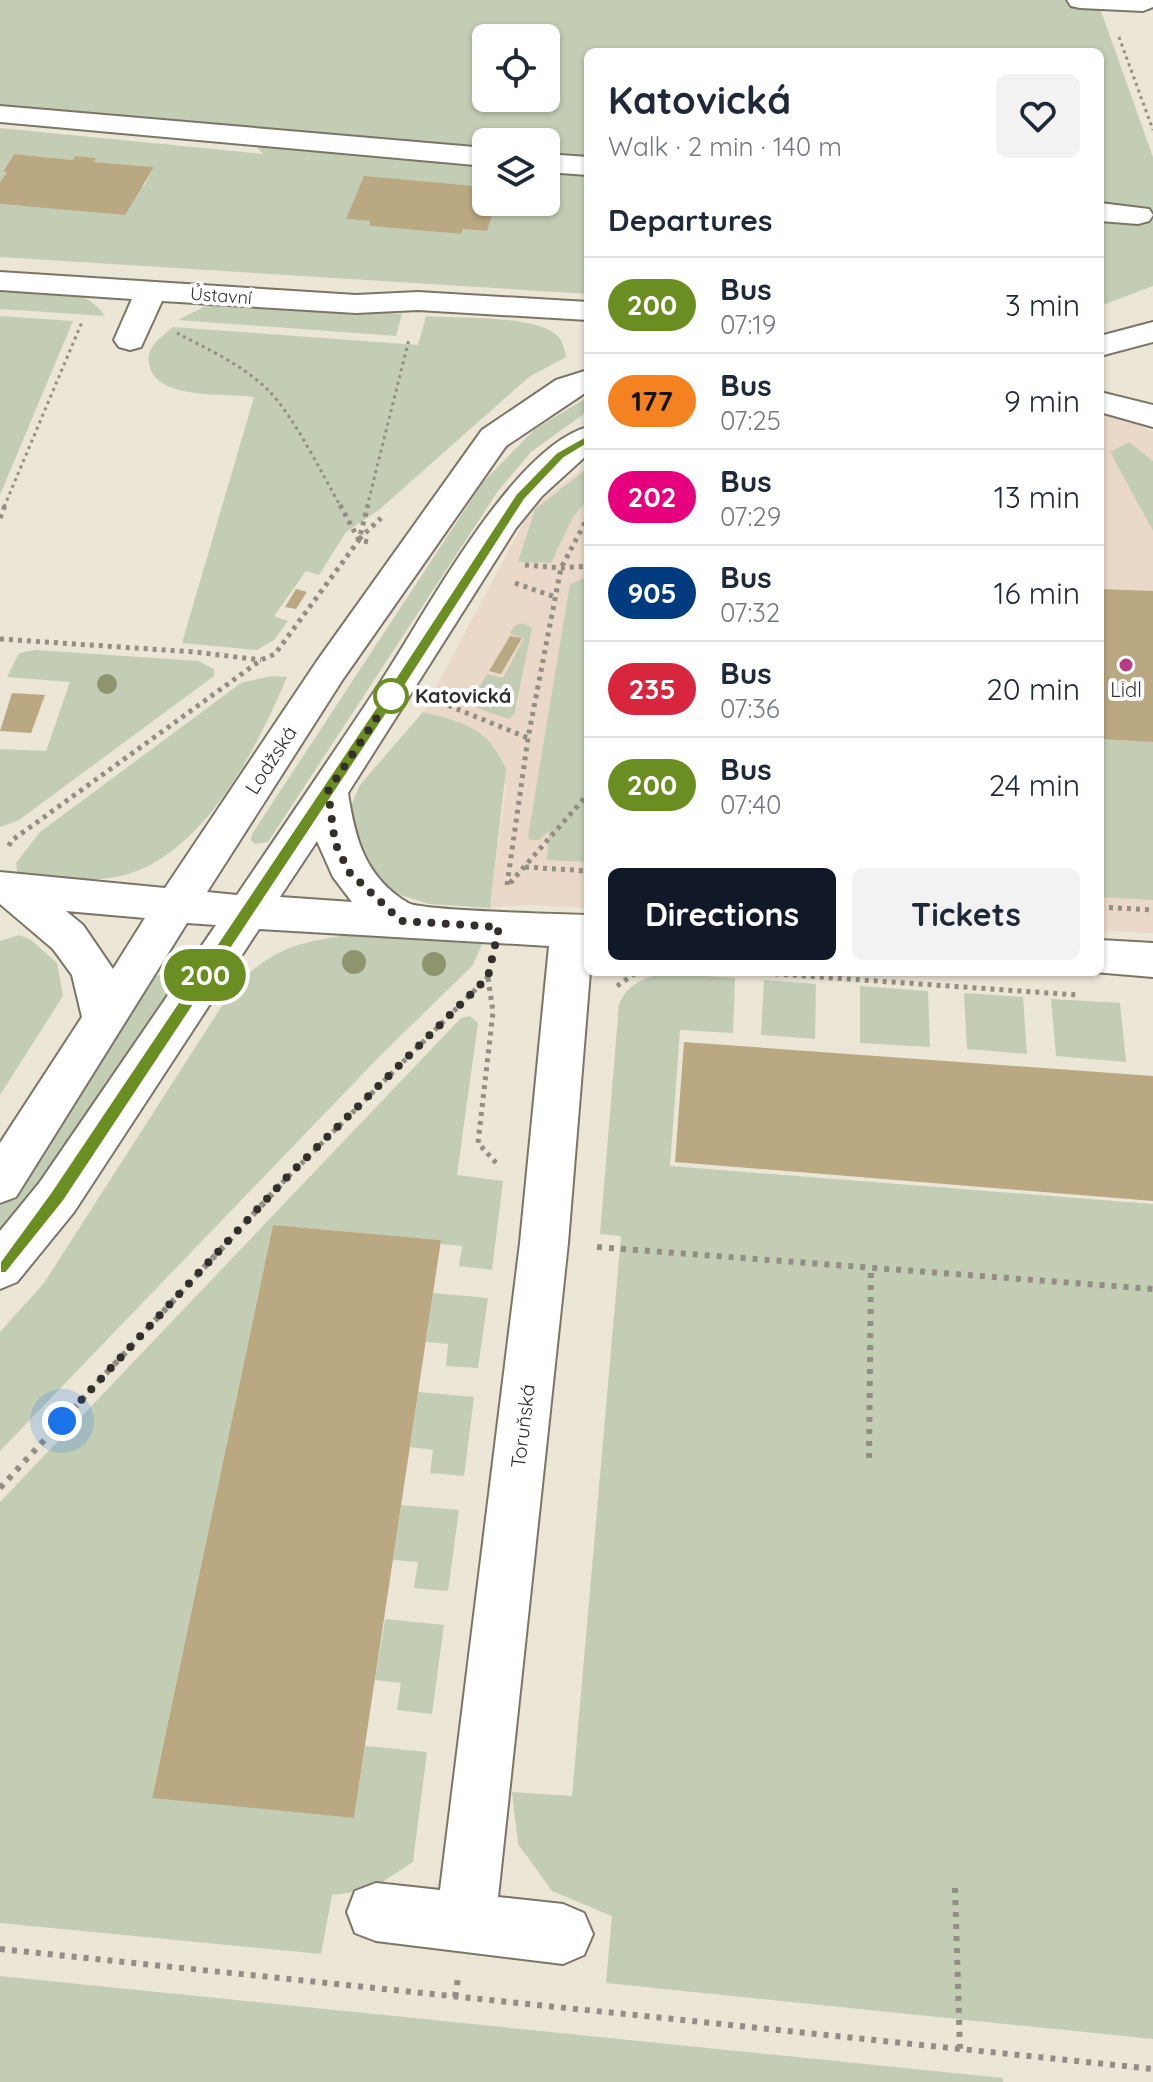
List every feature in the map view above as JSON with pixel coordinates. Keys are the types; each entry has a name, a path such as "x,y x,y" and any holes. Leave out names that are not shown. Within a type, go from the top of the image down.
{"street":[{"path":"1080,0 1142,1 1153,31"},
{"path":"0,114 472,156"},
{"path":"560,164 584,166"},
{"path":"1104,212 1138,215"},
{"name":"Ústavní","path":"0,281 356,304 443,303 578,345"},
{"path":"130,340 150,292"},
{"path":"1104,345 1153,332"},
{"name":"Lodžská","path":"0,1183 330,670 494,438 578,345"},
{"path":"1104,356 1153,364"},
{"path":"1104,391 1153,390"},
{"path":"1104,403 1153,417"},
{"path":"0,1267 57,1197 520,496 560,456 584,441"},
{"path":"328,791 335,843 349,872 401,921"},
{"path":"6,878 176,905 247,912"},
{"path":"6,878 68,937 92,970 104,1019"},
{"name":"Toruňská","path":"247,912 580,932 466,1920"},
{"path":"1104,957 1153,960"},
{"path":"376,1912 466,1920 563,1934"}],"path":[{"path":"1129,63 1153,130"},
{"path":"0,518 84,317"},
{"path":"6,878 11,841 261,660 275,654 359,540 412,327"},
{"path":"169,328 223,358 268,390 305,443 359,540"},
{"path":"0,1488 288,1176 488,977 507,886 528,738 561,568 584,525"},
{"path":"561,568 584,566"},
{"path":"0,639 195,652 261,660"},
{"path":"435,700 528,738"},
{"path":"507,886 584,799"},
{"path":"0,838 11,841"},
{"path":"525,867 584,871"},
{"path":"1104,907 1153,910"},
{"path":"806,976 1080,995"},
{"path":"544,1243 1153,1289"},
{"path":"869,1458 871,1266"},
{"path":"955,1888 960,2050"},
{"path":"0,1949 1153,2069"}],"shaded area":[{"path":"1104,413 1139,424 1153,432 1153,933 1104,931"},
{"path":"584,467 584,908 526,905 490,908 506,785 457,720 423,712 531,508"}],"green space":[{"path":"0,0 1097,0 1153,157 1153,286 1104,304 1104,48 584,48 584,294 0,257 0,204 20,206 144,186 154,167 94,162 95,158 75,156 73,160 14,154 3,170 7,172 0,182 0,128 263,154 250,137 0,113"},
{"path":"0,288 43,289 72,294 85,298 105,316 0,309"},
{"path":"212,303 402,314 396,336 178,320"},
{"path":"0,316 73,321 0,495"},
{"path":"426,316 507,320 538,326 558,336 566,357 529,377 379,510 346,532 319,575 306,571 274,616 288,621 274,640 257,650 182,643 254,397 196,393 167,385 156,378 150,368 149,356 153,346 173,327 418,345"},
{"path":"584,399 584,414 531,452 498,491 268,842 255,844 251,840 252,834 483,482 535,429"},
{"path":"1129,442 1153,461 1153,531 1110,452"},
{"path":"584,471 584,503 572,519 551,563 518,562 535,509"},
{"path":"584,579 584,862 547,860 549,831 539,840 528,837 570,584"},
{"path":"522,623 532,628 514,715 508,719 472,706 470,702 487,674 503,678 524,638 510,634 514,626"},
{"path":"36,650 198,661 214,669 214,676 19,820 0,827 0,749 46,751 70,682 7,677 19,653"},
{"path":"271,676 287,677 241,770 197,828 171,852 142,869 110,878 18,875 16,863 40,832 241,683"},
{"path":"423,712 473,729 491,744 506,769 490,908 429,904 397,894 370,875 349,829 351,806 360,785"},
{"path":"1104,739 1153,742 1153,900 1104,897"},
{"path":"19,935 31,940 57,963 63,996 0,1095 0,941"},
{"path":"347,935 482,944 473,965 378,1058 0,1451 0,1332 44,1283 234,987 261,964 286,950"},
{"path":"163,974 175,981 173,988 0,1246 0,1206 154,977"},
{"path":"652,977 735,978 733,1033 680,1030 670,1166 1153,1204 1153,2039 606,1983 612,1916 552,1891 518,1844 512,1792 572,1796 621,1236 600,1234 619,1004 627,991 638,982"},
{"path":"764,980 816,984 815,1039 761,1035"},
{"path":"860,986 928,991 930,1047 860,1043"},
{"path":"964,993 1023,997 1027,1054 967,1049"},
{"path":"1051,999 1120,1003 1126,1062 1056,1056"},
{"path":"470,1016 478,1023 457,1175 503,1181 492,1270 459,1266 462,1246 441,1244 441,1240 273,1225 152,1797 354,1818 365,1746 427,1752 413,1862 370,1890 332,1895 321,1954 0,1923 0,1502 461,1018"},
{"path":"433,1293 488,1298 478,1368 446,1366 448,1344 426,1342"},
{"path":"418,1392 474,1397 464,1476 430,1473 433,1450 410,1447"},
{"path":"401,1505 459,1510 448,1591 414,1588 418,1562 393,1560"},
{"path":"385,1619 444,1625 432,1714 397,1710 401,1683 375,1680"},
{"path":"0,1976 1003,2078 1003,2082 0,2082"}],"building":[{"path":"14,154 73,160 75,156 96,158 94,162 154,167 125,215 0,204 0,182 7,172 3,171"},
{"path":"364,176 472,186 472,216 492,216 487,231 463,229 461,234 369,226 370,221 346,219"},
{"path":"296,589 307,592 296,609 285,607"},
{"name":"Lidl","path":"1104,589 1153,591 1153,742 1104,739"},
{"path":"510,636 522,638 501,674 489,671"},
{"path":"12,693 45,695 31,733 0,731"},
{"path":"684,1042 1153,1076 1153,1201 675,1162"},
{"path":"273,1225 441,1240 354,1818 152,1798"}],"bus line":[{"name":"200","path":"0,1267 57,1197 396,689 520,496 560,456 584,441"}],"place":[{"name":"Lidl","path":"1126,665"},
{"name":"Katovická","path":"391,696"}],"route":[{"path":"62,1421 288,1176 488,977 499,927 401,921 349,872 335,843 328,791 396,689 391,696"}]}
